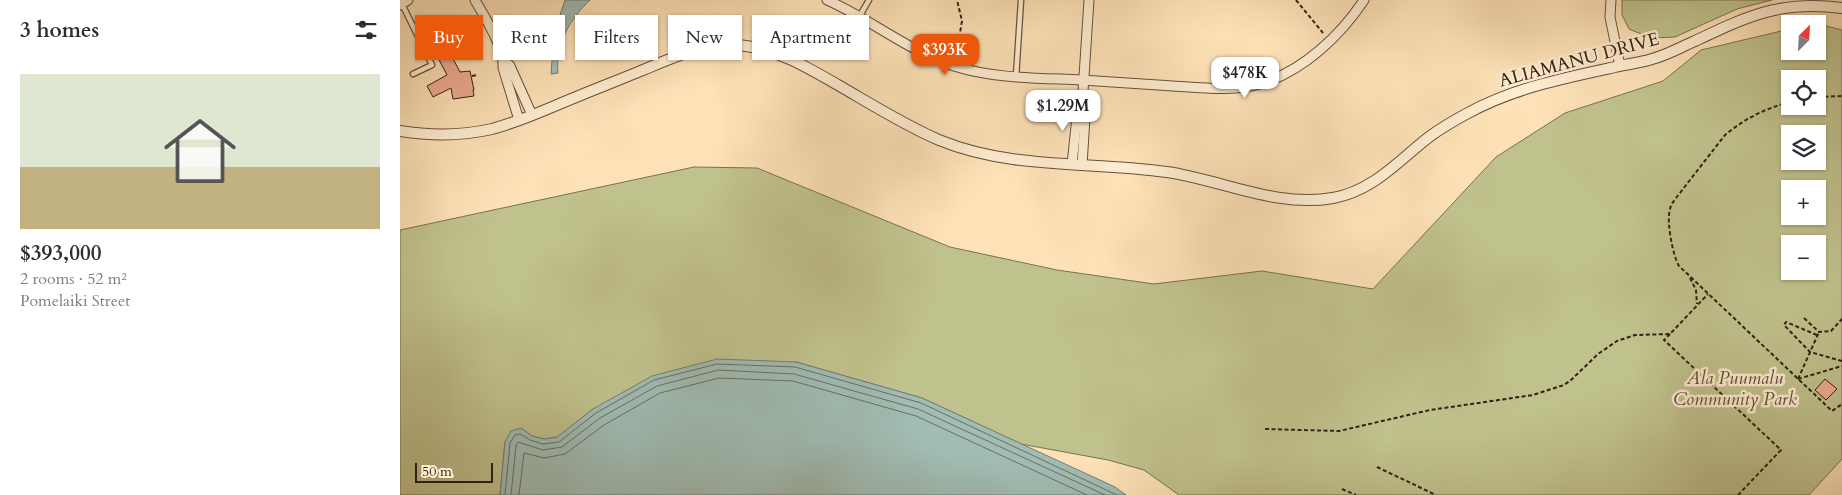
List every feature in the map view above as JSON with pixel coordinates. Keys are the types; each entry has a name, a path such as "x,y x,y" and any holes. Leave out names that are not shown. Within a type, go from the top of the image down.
{"street":[{"path":"475,0 493,35"},
{"path":"827,0 855,15"},
{"path":"1077,164 1085,118 1082,107 1089,0"},
{"path":"869,22 942,62 979,72 1016,77 1213,89 1237,88 1262,83 1285,73 1307,60 1338,31 1364,0"},
{"path":"1611,0 1610,16 1620,66"},
{"name":"ALIAMANU DRIVE","path":"400,131 439,135 492,129 532,115 680,55 725,44 741,45 768,50 809,67 899,120 956,146 1010,159 1180,174 1289,200 1329,199 1345,196 1370,185 1429,137 1489,102 1532,86 1660,57 1745,18 1763,12 1815,5 1842,8"},
{"path":"504,60 510,66 532,115"},
{"path":"504,60 503,68 519,120"}],"lane":[{"path":"860,15 869,0"},
{"path":"1016,77 1021,0"},
{"path":"403,3 432,65 413,74"}],"path":[{"path":"956,59 962,21 957,0"},
{"path":"1296,0 1325,35"},
{"path":"472,76 478,75"},
{"path":"1826,97 1842,96"},
{"path":"1781,105 1762,111 1743,121 1725,135 1672,204 1669,216 1675,256 1679,266 1690,277 1832,411 1842,404"},
{"path":"1690,277 1697,296 1696,306"},
{"path":"1708,294 1664,340 1781,450 1738,495"},
{"path":"1804,318 1818,333"},
{"path":"1842,319 1831,331 1818,333 1786,322 1784,325 1810,352 1842,361"},
{"path":"1798,379 1818,333"},
{"path":"1265,429 1339,431 1355,429 1430,410 1532,395 1564,385 1598,354 1624,338 1636,335 1670,334"},
{"path":"1798,379 1842,366"},
{"path":"1377,467 1436,495"},
{"path":"1342,489 1356,495"}],"green space":[{"path":"1622,0 1772,0 1737,9 1675,37 1651,38 1629,29 1622,15"},
{"name":"Ala Puumalu Community Park","path":"1826,26 1842,30 1842,459 1809,495 1179,495 1144,470 1108,460 1021,444 922,398 796,362 593,409 558,437 544,439 532,436 521,428 505,442 500,495 400,495 400,230 694,167 757,168 950,247 1057,270 1154,284 1262,271 1373,289 1496,157 1565,113 1663,81 1701,50 1781,31 1781,60 1826,60"}],"water":[{"path":"565,0 590,0 575,15 565,33 565,15 560,15"},
{"path":"552,60 558,60 558,73 551,74"},
{"path":"717,359 796,362 922,398 1115,487 1126,495 500,495 505,442 511,431 521,428 532,436 544,439 557,437 593,409 652,376"}],"building":[{"path":"439,60 454,60 460,72 470,71 474,96 453,99 451,88 433,97 427,86 447,75"},
{"path":"1825,379 1837,389 1826,400 1815,390"}]}
